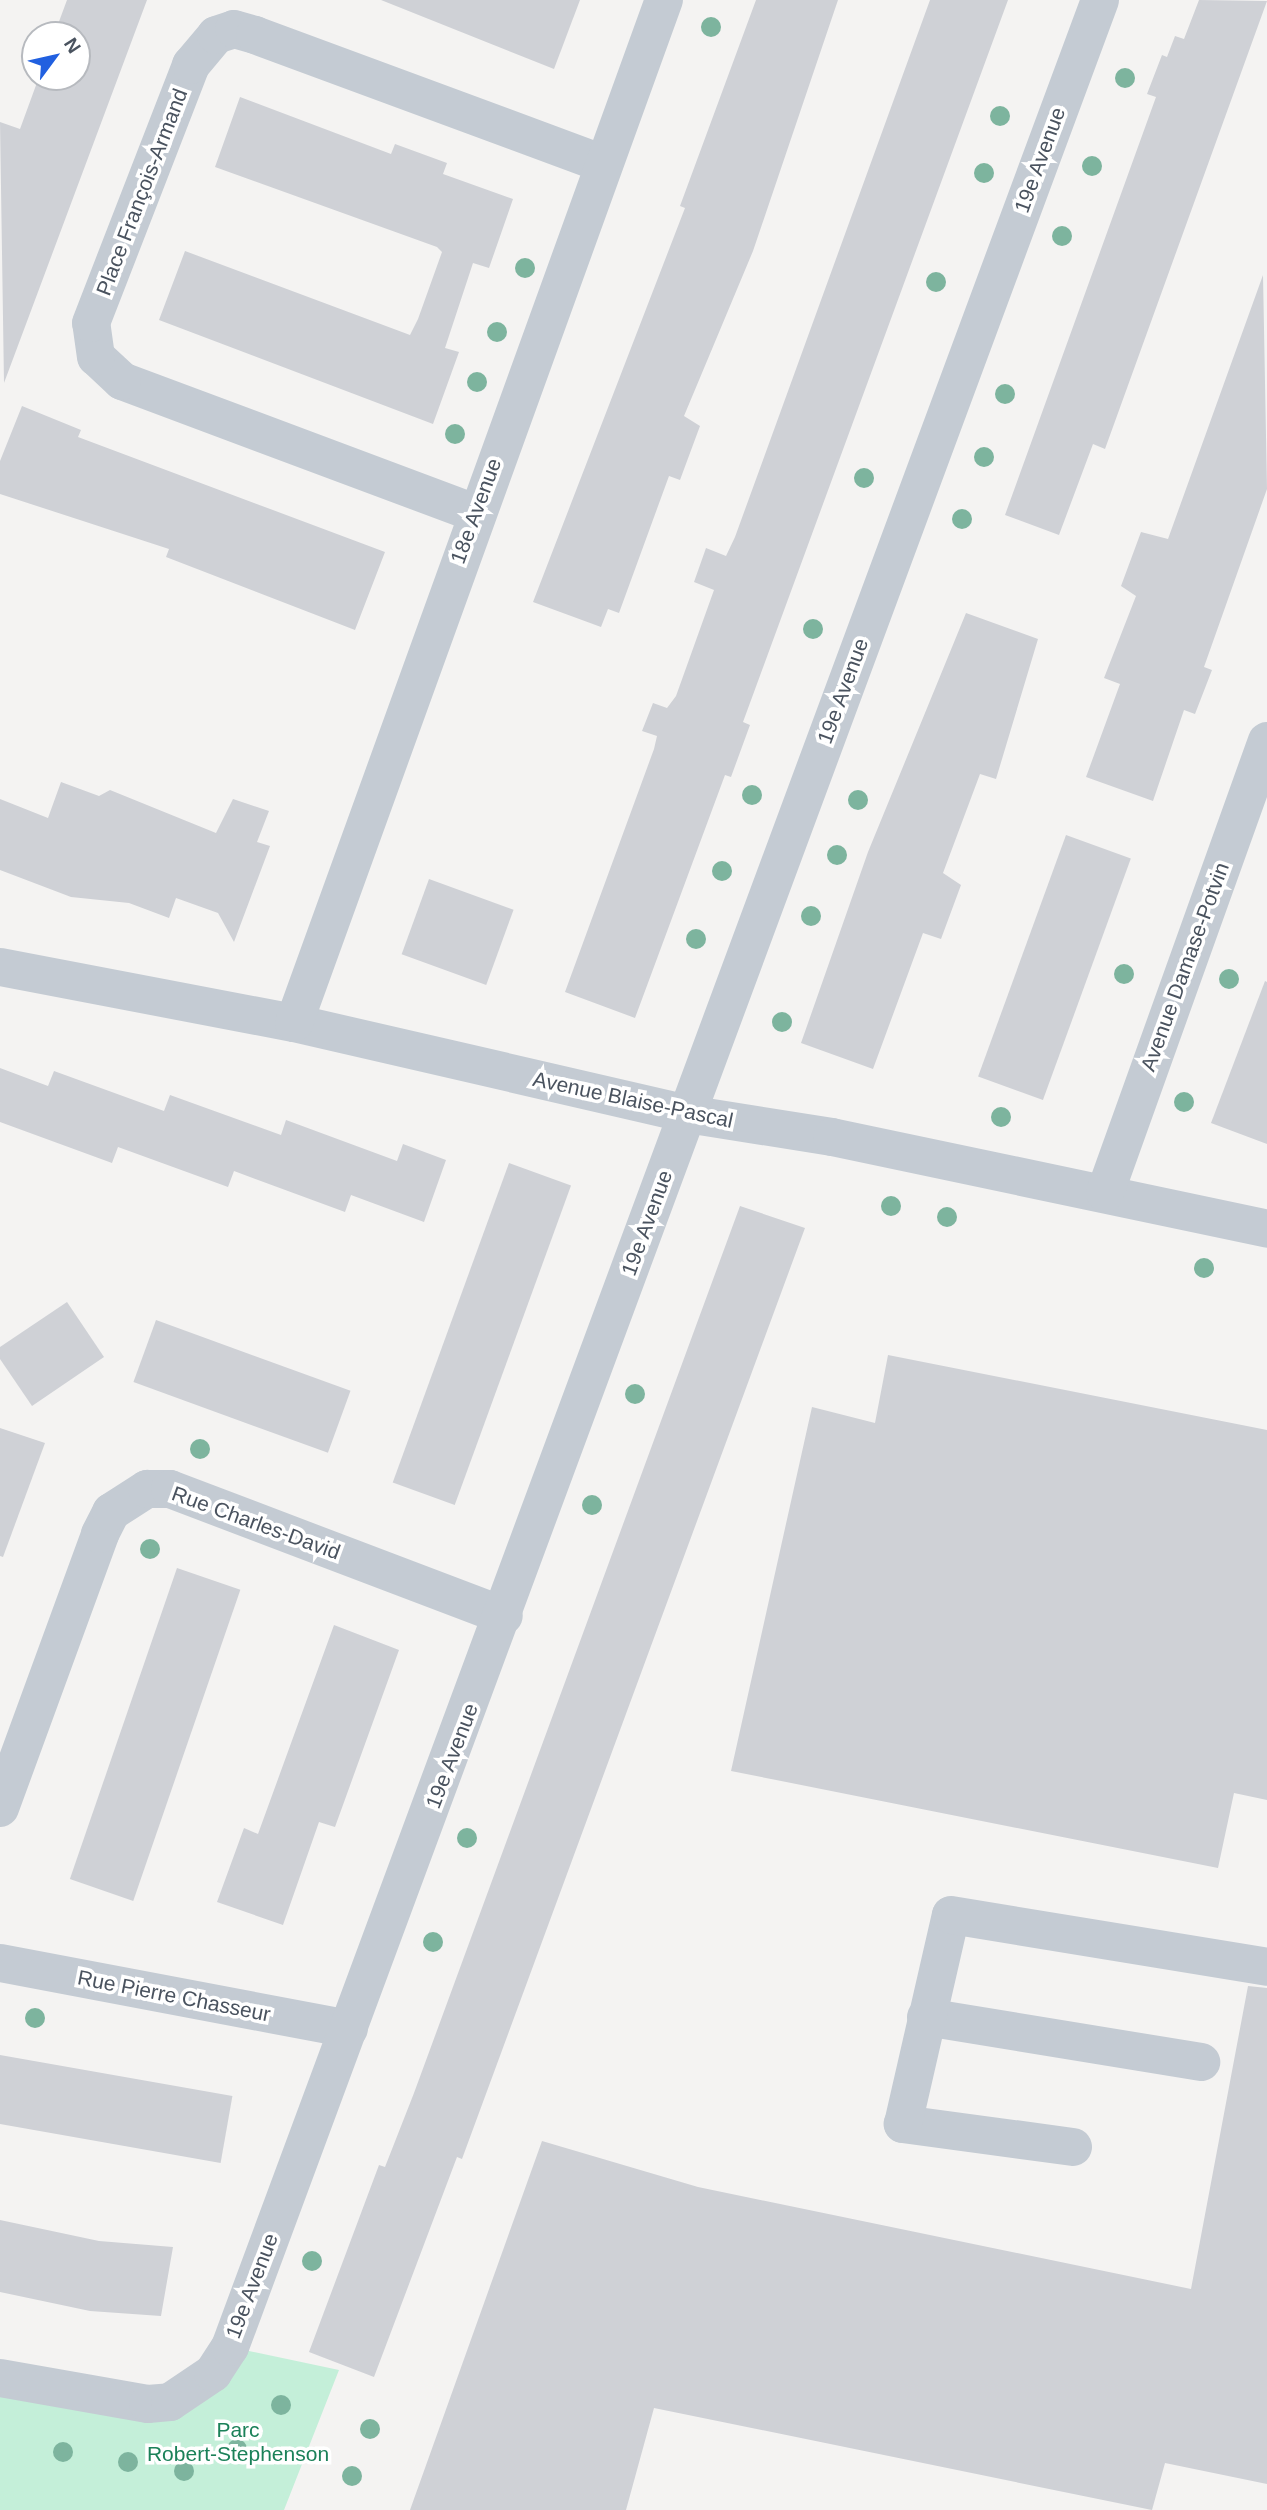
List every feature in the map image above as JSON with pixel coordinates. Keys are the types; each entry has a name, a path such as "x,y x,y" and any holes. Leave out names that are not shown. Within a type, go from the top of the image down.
{"street":[{"name":"18e Avenue","path":"294,1023 475,513 664,0"},
{"name":"19e Avenue","path":"0,2378 148,2404 192,2392 230,2347 504,1616 1100,0"},
{"name":"Place François-Armand","path":"475,513 122,381 96,357 91,323 191,65 216,35 234,29 603,164"},
{"name":"Avenue Damase-Potvin","path":"1105,1193 1267,741"},
{"name":"Avenue Blaise-Pascal","path":"0,967 294,1023 687,1114 1105,1193 1267,1229"},
{"name":"Rue Charles-David","path":"0,1808 100,1534 111,1512 147,1489 170,1489 504,1616"},
{"path":"1073,2147 903,2124 951,1915 1267,1967"},
{"name":"Rue Pierre Chasseur","path":"0,1963 349,2029"},
{"path":"926,2017 1201,2062"}],"green space":[{"name":"Parc Robert-Stephenson","path":"230,2347 339,2370 284,2510 0,2510 0,2378 148,2404"}],"building":[{"path":"67,0 147,0 4,383 0,122 20,129 34,91 91,91 91,21 59,21"},
{"path":"381,0 580,0 554,69"},
{"path":"756,0 838,0 753,251 684,416 700,426 680,480 669,476 619,613 608,609 601,627 533,602 685,208 680,206"},
{"path":"930,0 1008,0 743,722 750,725 731,777 725,775 635,1018 565,992 654,749 657,736 642,731 653,703 667,708 676,696 714,590 694,582 706,548 726,556 735,537"},
{"path":"1199,0 1267,1 1105,449 1093,444 1059,535 1005,515 1156,97 1147,94 1162,55 1167,57 1175,36 1184,39"},
{"path":"240,97 391,154 395,144 447,163 443,174 513,199 489,268 473,263 445,348 459,352 433,424 159,320 185,251 410,335 418,319 442,252 437,247 215,167"},
{"path":"1263,275 1267,489 1204,667 1212,670 1195,714 1184,710 1153,801 1086,777 1120,684 1104,678 1136,596 1121,586 1141,532 1168,539"},
{"path":"22,406 81,430 78,437 385,552 355,630 166,557 169,549 0,494 0,461"},
{"path":"966,613 1038,639 996,779 980,774 943,873 961,885 941,939 923,933 873,1069 801,1043 868,852"},
{"path":"61,782 99,796 110,790 216,833 233,799 269,811 257,842 270,846 234,942 218,913 176,898 169,918 129,903 71,897 0,870 0,799 48,818"},
{"path":"1066,835 1131,859 1043,1100 978,1077"},
{"path":"429,879 514,910 486,985 402,954"},
{"path":"1265,981 1267,982 1267,1144 1211,1123"},
{"path":"0,1068 48,1086 54,1071 164,1111 170,1095 281,1135 286,1120 397,1161 403,1144 446,1160 424,1222 351,1195 345,1212 234,1171 228,1187 118,1147 112,1163 0,1122"},
{"path":"509,1163 571,1186 455,1505 393,1482"},
{"path":"740,1206 805,1228 462,2159 457,2157 374,2377 309,2352 379,2165 385,2167 414,2093"},
{"path":"67,1302 104,1357 32,1406 0,1359 0,1347"},
{"path":"156,1320 351,1391 328,1453 133,1382"},
{"path":"888,1355 1267,1430 1267,1800 1234,1793 1218,1868 731,1771 812,1407 875,1423"},
{"path":"0,1428 45,1443 3,1557 0,1556"},
{"path":"177,1568 240,1590 133,1901 70,1879"},
{"path":"334,1625 399,1650 335,1827 319,1822 283,1925 217,1902 244,1828 258,1834"},
{"path":"1248,1986 1267,1988 1267,2484 1165,2463 1152,2510 654,2408 626,2510 410,2510 542,2141 698,2187 1191,2289"},
{"path":"0,2055 232,2096 221,2163 0,2124"},
{"path":"0,2220 99,2241 173,2247 161,2316 90,2311 0,2292"}]}
